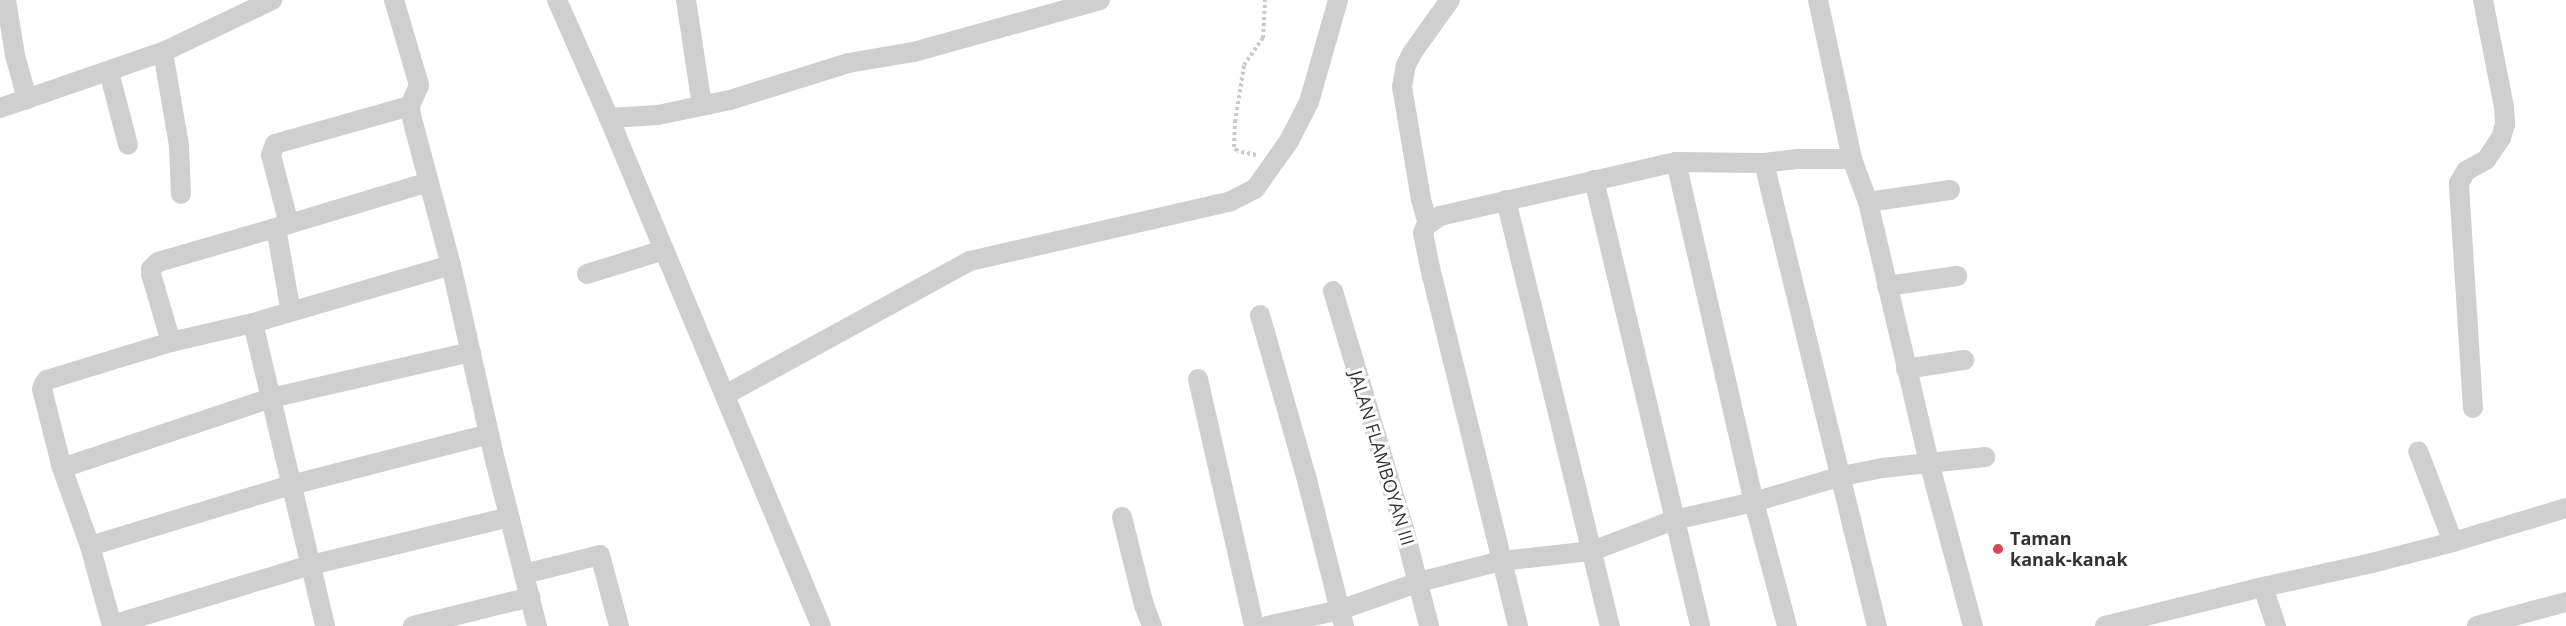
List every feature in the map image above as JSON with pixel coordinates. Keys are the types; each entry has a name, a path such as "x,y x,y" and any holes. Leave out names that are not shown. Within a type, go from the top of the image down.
{"street":[{"path":"6,0 15,55 27,99"},
{"path":"0,108 163,52 272,0"},
{"path":"394,0 419,86 410,106 451,265 489,434 537,626"},
{"path":"556,0 609,118 821,626"},
{"path":"686,0 702,106"},
{"path":"609,118 658,115 730,100 848,63 914,52 1100,0"},
{"path":"725,395 970,261 1231,201 1255,189 1280,154 1309,102 1338,0"},
{"path":"1428,224 1403,96 1404,74 1419,42 1442,14 1450,0"},
{"path":"1818,0 1852,159 1868,202 1929,462 1973,626"},
{"path":"2473,408 2458,183 2466,171 2486,160 2501,138 2505,124 2504,107 2482,0"},
{"path":"163,52 179,146 181,194"},
{"path":"110,72 128,145"},
{"path":"291,312 272,155 273,146 410,106"},
{"path":"1518,626 1431,278 1423,233 1428,224 1440,216 1676,162 1764,163 1799,159 1852,159"},
{"path":"1676,162 1754,502 1787,626"},
{"path":"1764,163 1877,626"},
{"path":"1594,180 1700,626"},
{"path":"171,342 151,274 154,265 429,182"},
{"path":"1868,202 1950,190"},
{"path":"1506,200 1610,626"},
{"path":"586,274 664,250"},
{"path":"451,265 253,323 171,342 47,380 42,389 62,468 90,546 112,626 310,565 509,517"},
{"path":"1887,286 1957,276"},
{"name":"JALAN FLAMBOYAN III","path":"1333,291 1419,582 1429,626"},
{"path":"1260,315 1283,390 1342,618"},
{"path":"253,323 325,626"},
{"path":"62,468 271,398 471,352"},
{"path":"1906,369 1964,360"},
{"path":"1198,379 1225,507 1254,626"},
{"path":"90,546 291,485 489,434"},
{"path":"2418,451 2453,542"},
{"path":"1268,626 1342,618 1419,582 1501,561 1592,551 1674,520 1754,502 1842,476 1929,462 1985,458"},
{"path":"2105,626 2368,564 2453,542 2566,508"},
{"path":"1122,517 1144,605 1152,626"},
{"path":"524,574 600,555 619,626"},
{"path":"2263,587 2276,626"},
{"path":"413,626 530,597"},
{"path":"2477,626 2566,602"}],"path":[{"path":"1265,0 1263,38 1244,65 1241,74 1234,147 1241,154 1246,155 1280,154"}],"place":[{"name":"Taman kanak-kanak","path":"1998,549"}]}
